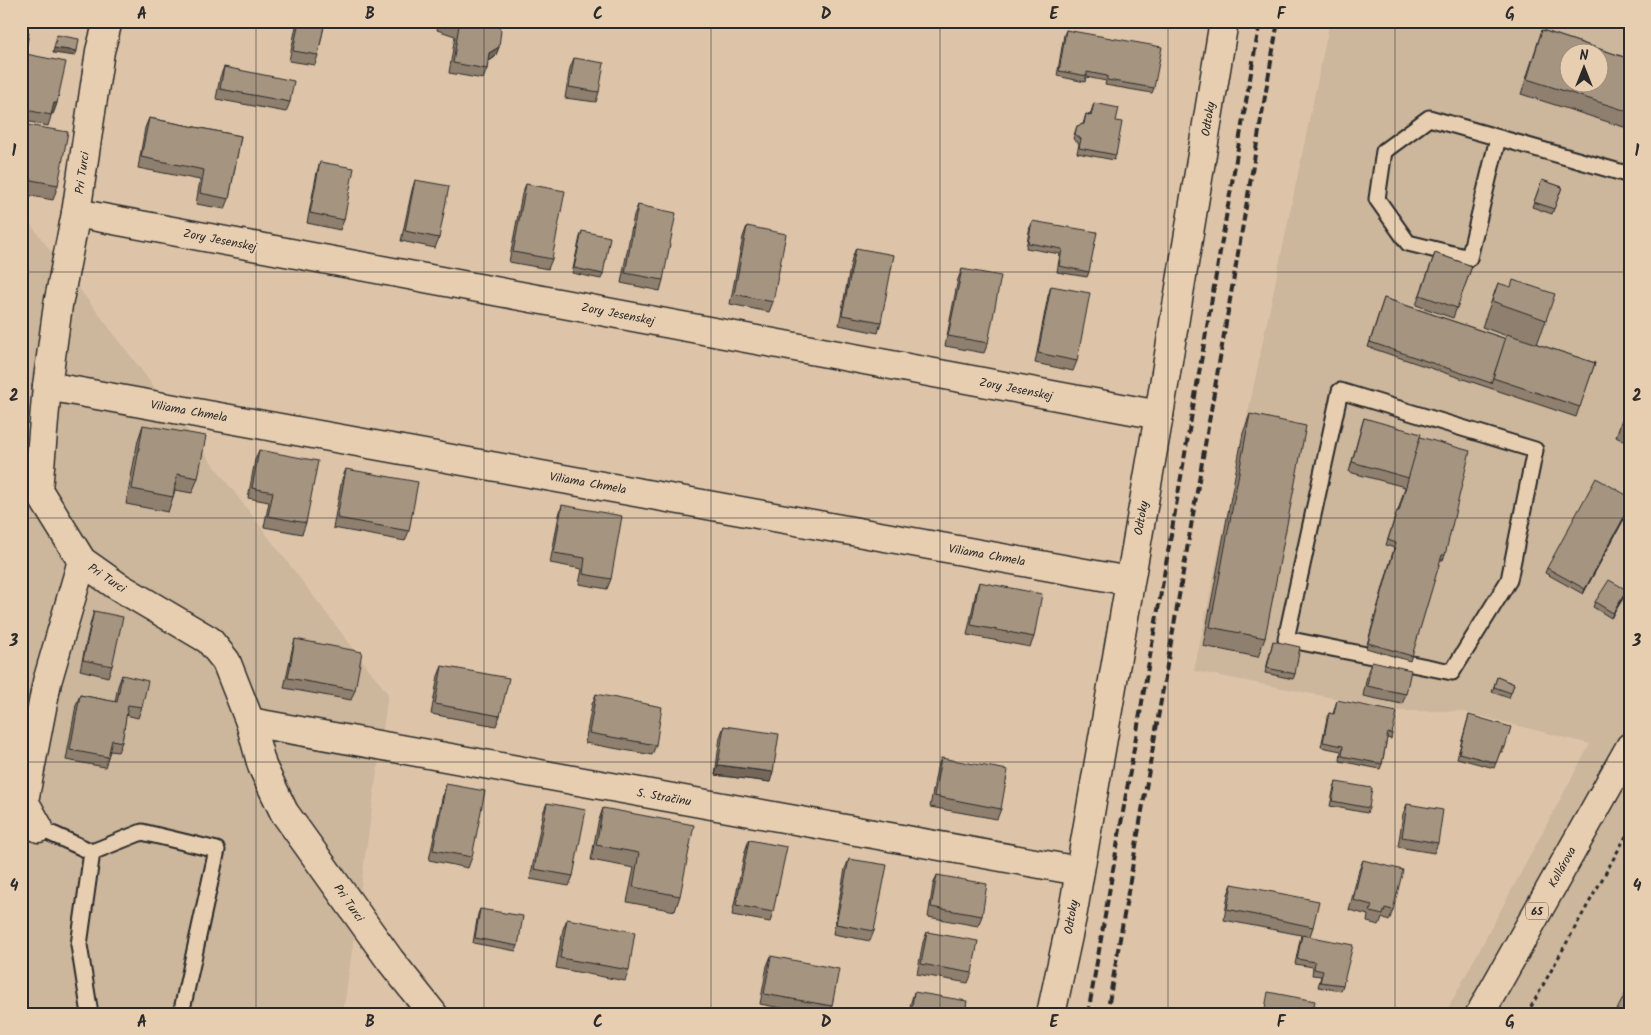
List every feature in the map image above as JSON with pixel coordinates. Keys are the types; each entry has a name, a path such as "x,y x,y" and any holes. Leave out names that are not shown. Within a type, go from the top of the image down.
{"street":[{"name":"Pri Turci","path":"108,21 100,51 76,214 58,305 47,386 38,490 82,561 116,585 209,640 226,661 250,722 262,766 284,812 390,960 433,1014"},
{"name":"Odtoky","path":"1051,1014 1072,917 1159,416 1224,21"},
{"name":"Zory Jesenskej","path":"76,214 1159,416"},
{"name":"Viliama Chmela","path":"47,386 1129,580"},
{"path":"40,828 24,801 47,682 82,561"},
{"name":"S. Stračinu","path":"250,722 1079,871"},
{"name":"Kollárova","path":"1480,1014 1630,747"}],"lane":[{"path":"1498,138 1469,258 1408,243 1377,199 1384,151 1429,118 1630,175"},
{"path":"1340,391 1535,450 1509,580 1452,672 1286,639 1340,391"},
{"path":"40,828 92,852 142,832 217,850 181,1014"},
{"path":"90,1014 79,945 92,852"}],"path":[{"path":"1527,1014 1630,829"}],"shaded area":[{"path":"1330,21 1630,21 1630,1014 1445,1014 1590,744 1460,711 1400,711 1194,671"},
{"path":"21,212 388,694 343,1014 21,1014"}],"building":[{"path":"299,21 325,21 318,55 293,51"},
{"path":"446,21 495,21 501,30 499,47 489,53 487,69 453,63 459,25"},
{"path":"1066,30 1162,47 1154,88 1107,80 1107,76 1087,72 1087,76 1059,71"},
{"path":"1542,30 1578,42 1558,42 1558,89 1527,79"},
{"path":"21,32 29,33 26,49 21,48"},
{"path":"57,35 79,39 77,51 54,48"},
{"path":"1608,52 1630,59 1630,112 1568,92 1608,92"},
{"path":"21,53 66,62 57,103 54,103 51,115 21,109"},
{"path":"574,58 604,63 599,92 569,87"},
{"path":"224,67 294,81 290,102 220,89"},
{"path":"1094,103 1119,108 1116,121 1122,122 1116,155 1079,148 1081,139 1075,134 1077,126 1084,124 1086,114 1091,116"},
{"path":"149,118 241,136 229,199 200,193 204,170 141,157"},
{"path":"21,124 68,132 58,185 21,178"},
{"path":"320,162 354,168 344,220 310,213"},
{"path":"415,180 449,186 439,238 405,231"},
{"path":"1542,180 1562,187 1554,209 1534,202"},
{"path":"526,184 565,191 552,259 513,252"},
{"path":"638,205 676,213 663,280 625,273"},
{"path":"1032,221 1097,232 1089,272 1059,266 1062,249 1028,243"},
{"path":"747,226 786,234 773,302 734,294"},
{"path":"582,231 610,237 603,274 574,268"},
{"path":"856,248 894,255 881,322 842,315"},
{"path":"1435,253 1472,266 1457,308 1420,295"},
{"path":"962,269 1001,276 988,343 948,336"},
{"path":"1513,280 1555,294 1546,320 1492,301 1498,283 1511,287"},
{"path":"1051,286 1090,293 1077,361 1038,353"},
{"path":"1384,298 1506,339 1491,383 1370,342"},
{"path":"1507,334 1595,363 1580,407 1493,378"},
{"path":"1630,407 1630,427 1621,422"},
{"path":"1250,414 1306,426 1265,638 1210,627"},
{"path":"1364,418 1421,434 1409,478 1352,462"},
{"path":"143,425 206,436 198,478 177,474 173,497 132,489"},
{"path":"1420,437 1470,451 1445,555 1442,555 1412,656 1368,643 1396,543 1388,540 1397,511 1399,511"},
{"path":"259,450 318,461 306,523 268,516 273,492 252,488"},
{"path":"346,469 418,482 409,531 337,518"},
{"path":"1596,478 1630,497 1630,506 1585,589 1547,568"},
{"path":"562,505 622,516 611,579 583,574 585,558 554,553"},
{"path":"1609,580 1627,590 1613,613 1595,602"},
{"path":"979,582 1042,594 1034,637 971,625"},
{"path":"94,611 123,617 112,666 83,660"},
{"path":"295,639 362,652 355,690 288,678"},
{"path":"1273,641 1300,647 1295,674 1267,668"},
{"path":"1372,661 1411,670 1406,694 1367,686"},
{"path":"442,666 509,678 500,716 435,704"},
{"path":"122,675 148,681 142,707 128,705 122,742 112,740 108,757 70,750 80,695 117,702"},
{"path":"1497,677 1514,684 1511,693 1494,687"},
{"path":"596,694 662,707 656,745 589,733"},
{"path":"1337,700 1397,712 1392,734 1388,733 1382,764 1342,756 1343,746 1323,742 1329,713 1334,714"},
{"path":"1469,715 1511,727 1505,747 1502,747 1496,763 1459,753"},
{"path":"724,726 779,734 773,772 718,765"},
{"path":"941,758 1008,770 1001,809 934,796"},
{"path":"1336,782 1372,788 1369,808 1332,801"},
{"path":"446,784 485,791 472,857 433,850"},
{"path":"547,803 586,810 573,876 534,869"},
{"path":"1407,804 1443,810 1438,843 1402,837"},
{"path":"603,808 694,825 680,896 633,887 639,853 596,845"},
{"path":"749,840 787,847 773,912 736,905"},
{"path":"849,859 887,865 874,931 836,924"},
{"path":"1363,860 1403,870 1393,910 1385,908 1383,915 1370,912 1372,905 1353,900"},
{"path":"937,875 987,884 982,916 931,907"},
{"path":"1232,884 1319,901 1313,927 1227,909"},
{"path":"480,909 523,916 518,946 475,938"},
{"path":"567,919 635,932 629,970 560,958"},
{"path":"927,932 978,941 972,973 921,964"},
{"path":"1302,935 1353,945 1343,985 1320,982 1323,971 1314,969 1315,962 1297,959"},
{"path":"771,956 839,969 832,1006 764,994"},
{"path":"1630,984 1630,1014 1620,1014 1616,1012"},
{"path":"914,992 967,1001 965,1014 911,1014"},
{"path":"1268,992 1315,1001 1312,1014 1264,1014"}],"railway":[{"path":"1088,1014 1260,21"},
{"path":"1107,1014 1278,21"}]}
